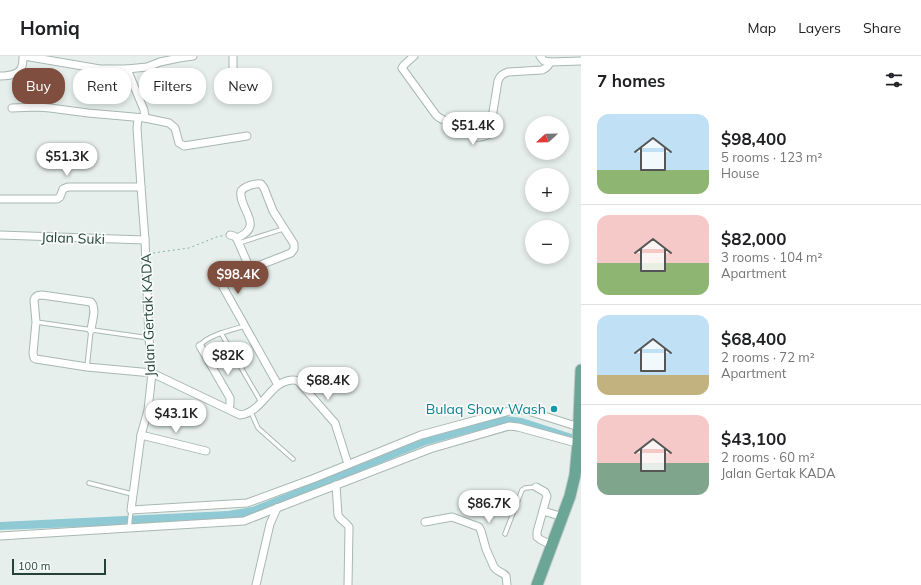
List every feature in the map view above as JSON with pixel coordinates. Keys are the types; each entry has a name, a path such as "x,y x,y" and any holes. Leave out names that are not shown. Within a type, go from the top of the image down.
{"main road":[{"path":"537,585 570,496 575,475 580,436 581,370"}],"street":[{"path":"0,76 8,76 20,70 24,56 94,68"},
{"path":"131,69 148,67 160,62 193,56"},
{"path":"233,56 233,68"},
{"path":"414,56 402,68 436,115 440,119 459,126 469,134 476,137 488,135 490,130 500,77 508,72 546,69 550,62"},
{"path":"540,56 544,61 550,62 581,61"},
{"name":"Jalan Gertak KADA","path":"131,79 144,110 137,128 146,254 149,338 152,373 148,410 141,435 131,510"},
{"path":"12,108 37,107 88,114 141,118 169,123 173,125 176,130 179,143 184,146 247,136"},
{"path":"250,269 235,239 243,235 249,229 251,224 241,196 241,191 245,188 260,184 264,188 273,211 283,229 295,246 293,252 225,279 223,287 278,385"},
{"path":"0,199 57,199 66,187 141,187"},
{"name":"Jalan Suki","path":"0,236 145,240"},
{"path":"91,330 95,308 91,302 39,295 35,298 36,322 33,353 34,358 88,367 152,373 240,415 251,411 278,385 292,379 297,380 335,422 348,464"},
{"path":"200,346 230,398 229,409"},
{"path":"131,510 247,503 421,435 519,409 580,436"},
{"path":"0,536 244,522 430,449 509,426 580,436"},
{"path":"141,435 206,451"},
{"path":"336,485 338,515 339,518 349,527 348,585"},
{"path":"536,487 543,490 547,498 537,534 539,539 552,545"},
{"path":"256,585 270,524 277,508"},
{"path":"543,511 562,517"},
{"path":"425,522 452,517 479,527 486,549 495,569 506,576 507,585"}],"lane":[{"path":"235,239 283,229"},
{"path":"36,322 149,338"},
{"path":"200,346 202,343 221,333 245,326"},
{"path":"88,367 91,330"},
{"path":"221,333 262,402"},
{"path":"251,411 258,428 293,459"},
{"path":"89,483 132,494"},
{"path":"505,534 522,490 525,488 536,487"},
{"path":"129,528 131,510"}],"path":[{"path":"146,254 189,248 219,236 235,239"}],"water":[{"path":"505,416 522,418 581,437 581,443 520,424 506,423 426,445 254,514 229,521 0,530 0,522 228,511 252,507 425,438"}],"place":[{"name":"Bulaq Show Wash","path":"554,409"}]}
